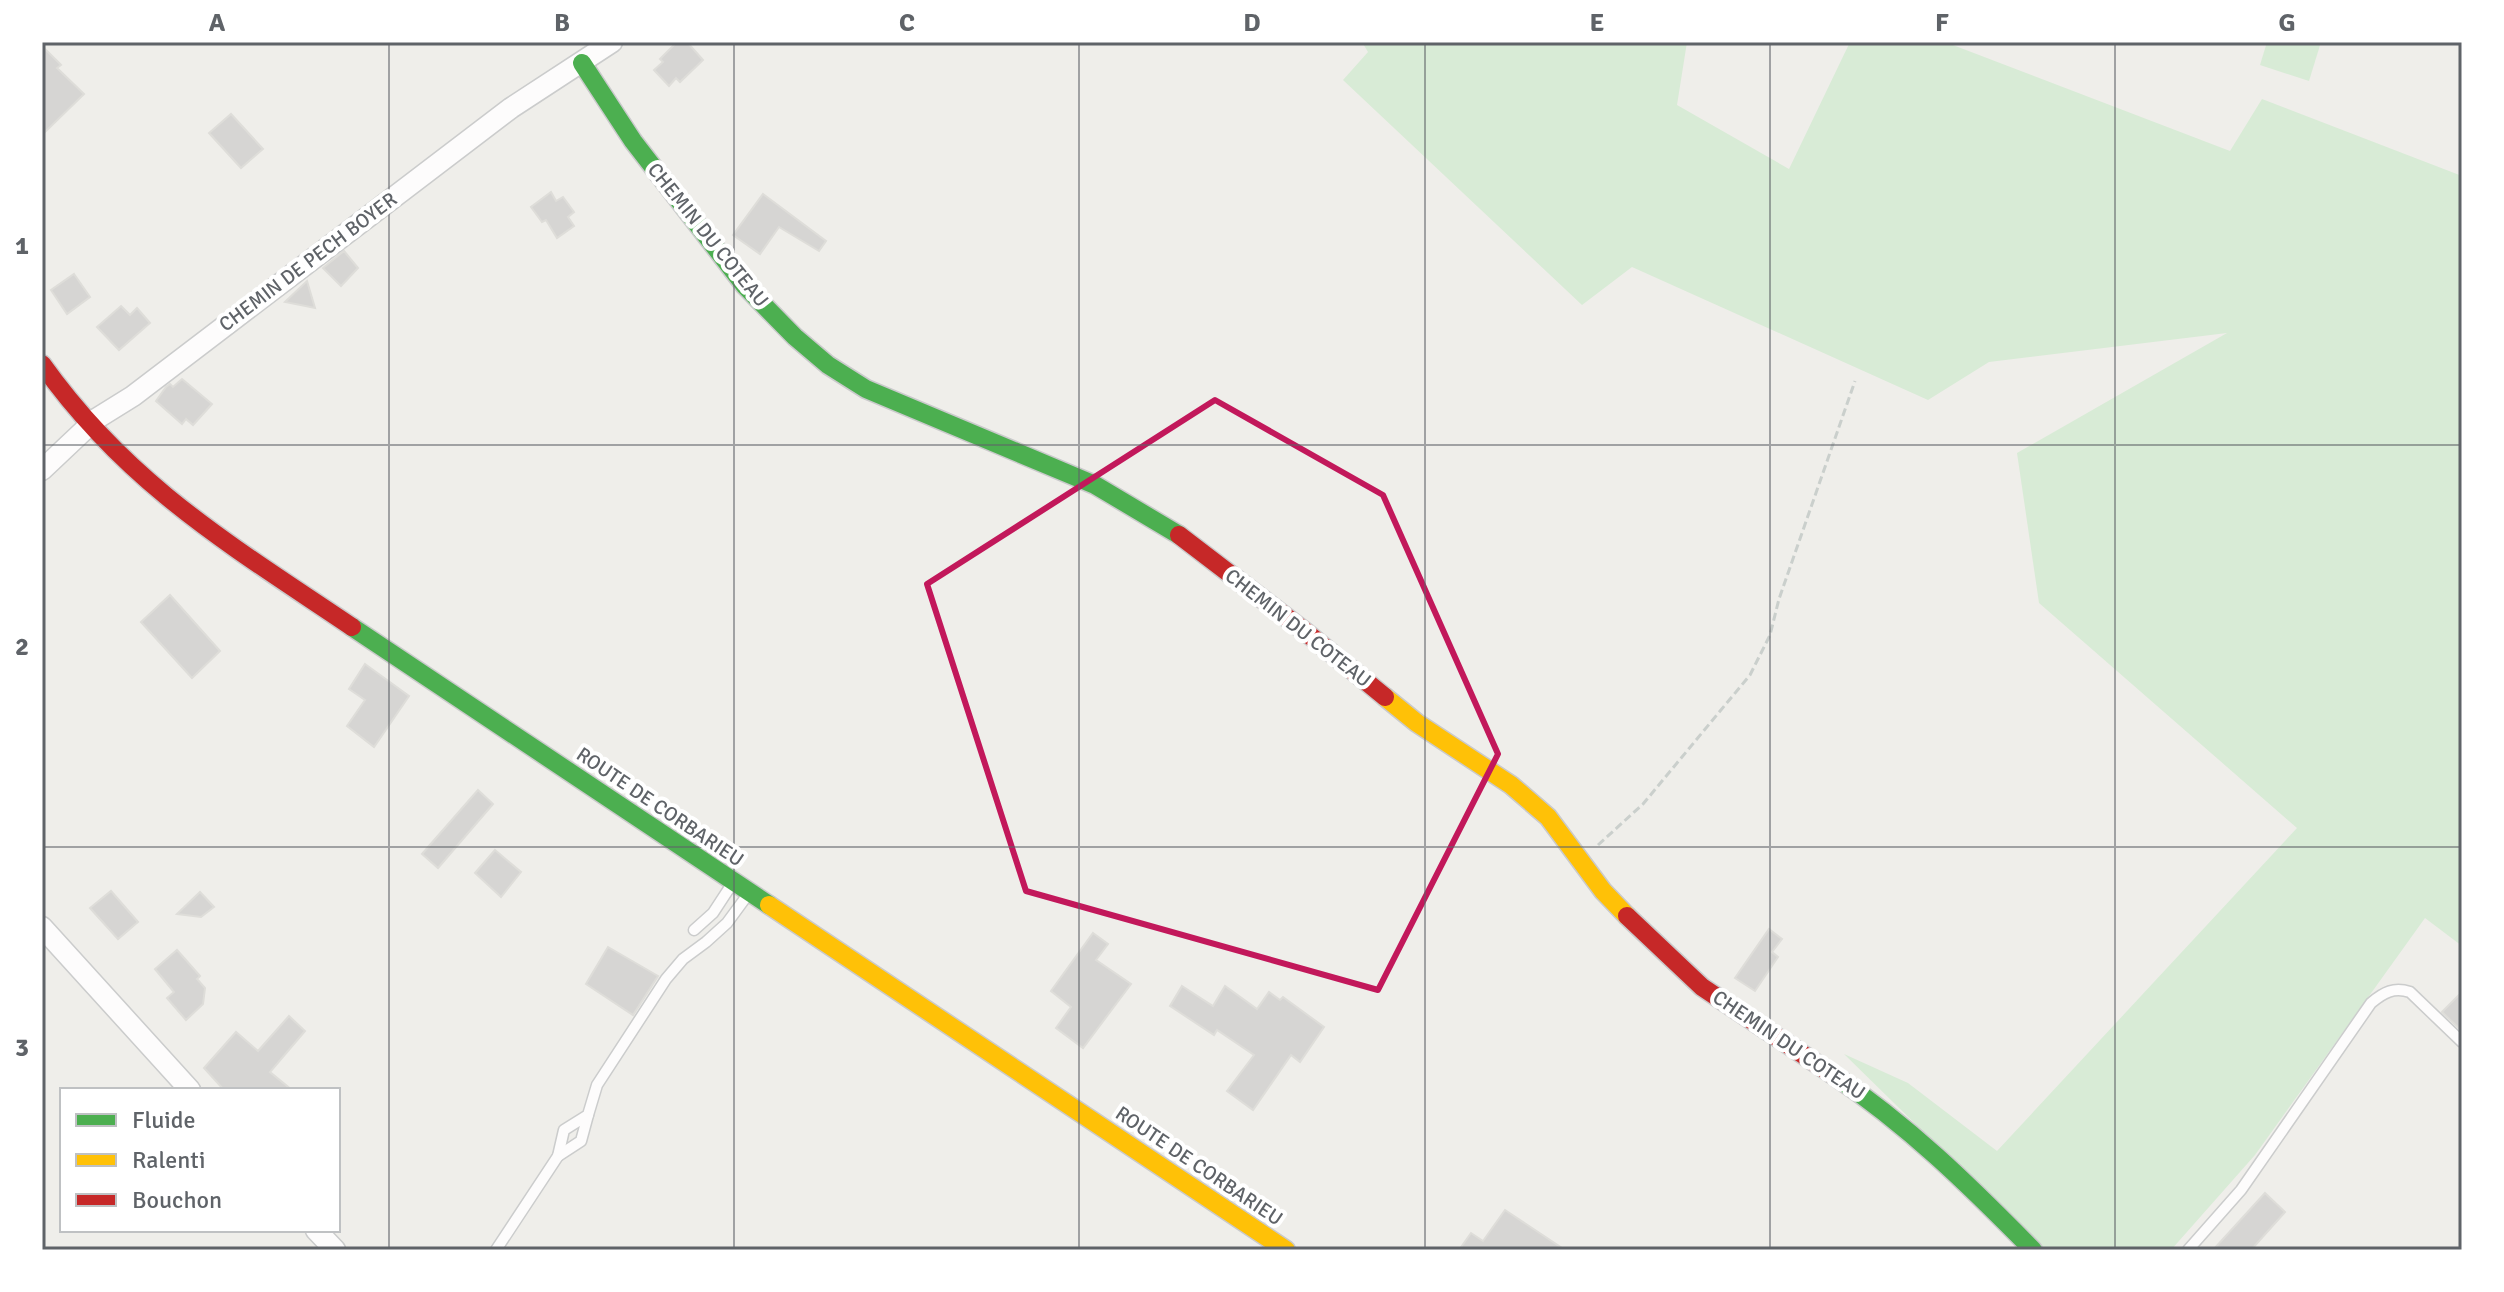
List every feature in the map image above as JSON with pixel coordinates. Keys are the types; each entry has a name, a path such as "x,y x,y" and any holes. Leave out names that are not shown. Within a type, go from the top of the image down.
{"street":[{"path":"582,63 612,42"},
{"name":"CHEMIN DE PECH BOYER","path":"42,470 96,419 133,396 511,108 544,84 582,63"},
{"name":"CHEMIN DU COTEAU","path":"582,63 633,141 745,286 795,337 828,365 866,389 1095,485 1176,533 1307,633 1417,723 1511,785 1548,817 1603,891 1702,987 1881,1107 1951,1167 2033,1250"},
{"name":"ROUTE DE CORBARIEU","path":"42,364 89,427 158,494 203,527 1286,1250"},
{"path":"42,927 188,1088"},
{"path":"318,1232 335,1250"}],"lane":[{"path":"694,930 741,888"},
{"path":"558,1156 581,1141 597,1085 666,979 683,959 727,923 741,888"},
{"path":"2188,1250 2241,1190 2371,1003 2385,992 2400,989 2410,992 2462,1042"},
{"path":"496,1250 558,1156 564,1130 588,1115"}],"path":[{"path":"1581,861 1643,804 1750,675 1770,635 1779,599 1855,381"}],"highlighted area":[{"path":"1215,400 1383,495 1498,754 1378,990 1026,891 927,584"}],"green space":[{"path":"1362,42 1687,42 1677,105 1789,169 1850,42 1945,42 2230,151 2262,99 2462,176 2462,946 2425,918 2255,1155 2171,1250 2044,1250 1844,1054 1908,1083 1997,1151 2297,828 2039,603 2017,453 2227,333 1989,362 1928,400 1632,267 1582,305 1343,80 1368,52"},
{"path":"2267,42 2321,42 2309,81 2260,65"}],"building":[{"path":"677,42 687,42 703,60 680,82 676,78 669,86 654,70"},
{"path":"42,46 61,65 57,68 84,94 42,135"},
{"path":"231,114 263,149 241,168 209,133"},
{"path":"551,192 556,201 563,197 574,212 568,217 574,226 557,238 546,220 542,222 531,207"},
{"path":"763,194 826,241 819,251 779,227 760,254 733,235"},
{"path":"344,251 358,268 341,286 323,268"},
{"path":"74,274 90,297 67,314 51,290"},
{"path":"307,281 315,308 285,302"},
{"path":"121,306 130,315 137,308 150,323 119,350 97,327"},
{"path":"182,379 212,404 193,425 186,419 182,424 156,401 166,387 170,384 173,387"},
{"path":"170,595 220,651 192,678 141,622"},
{"path":"365,664 409,696 374,747 347,726 365,700 349,689"},
{"path":"478,790 493,804 438,868 422,854"},
{"path":"495,850 521,872 501,897 475,873"},
{"path":"111,891 138,922 118,939 90,908"},
{"path":"200,892 214,907 201,917 177,914"},
{"path":"1769,929 1782,939 1772,952 1778,957 1755,991 1735,978"},
{"path":"1093,933 1108,944 1096,960 1131,984 1083,1048 1056,1028 1071,1007 1051,991"},
{"path":"608,947 658,976 633,1015 586,984"},
{"path":"177,950 200,976 197,979 205,988 203,1004 186,1020 167,998 174,992 155,969"},
{"path":"1182,986 1213,1006 1225,986 1257,1009 1269,992 1280,1000 1283,997 1324,1027 1300,1062 1291,1055 1253,1110 1227,1091 1254,1055 1217,1030 1214,1035 1170,1006"},
{"path":"2462,992 2462,1031 2442,1012"},
{"path":"289,1016 305,1031 270,1072 290,1088 222,1088 204,1068 236,1032 258,1051"},
{"path":"2265,1193 2285,1212 2251,1250 2213,1250"},
{"path":"1505,1210 1565,1250 1459,1250 1471,1233 1483,1241"}],"traffic: fast":[{"path":"582,63 633,141 745,286 795,337 828,365 866,389 1095,485 1179,535"},
{"path":"352,627 769,905"},
{"path":"1832,1074 1887,1114 1937,1157 2033,1250"}],"traffic: slow":[{"path":"1385,697 1417,723 1511,785 1548,817 1603,891 1627,916"},
{"path":"769,905 1286,1250"}],"traffic: jam":[{"path":"42,364 75,407 146,479 224,540 352,627"},
{"path":"1179,535 1385,697"},
{"path":"1627,916 1702,987 1832,1074"}]}
